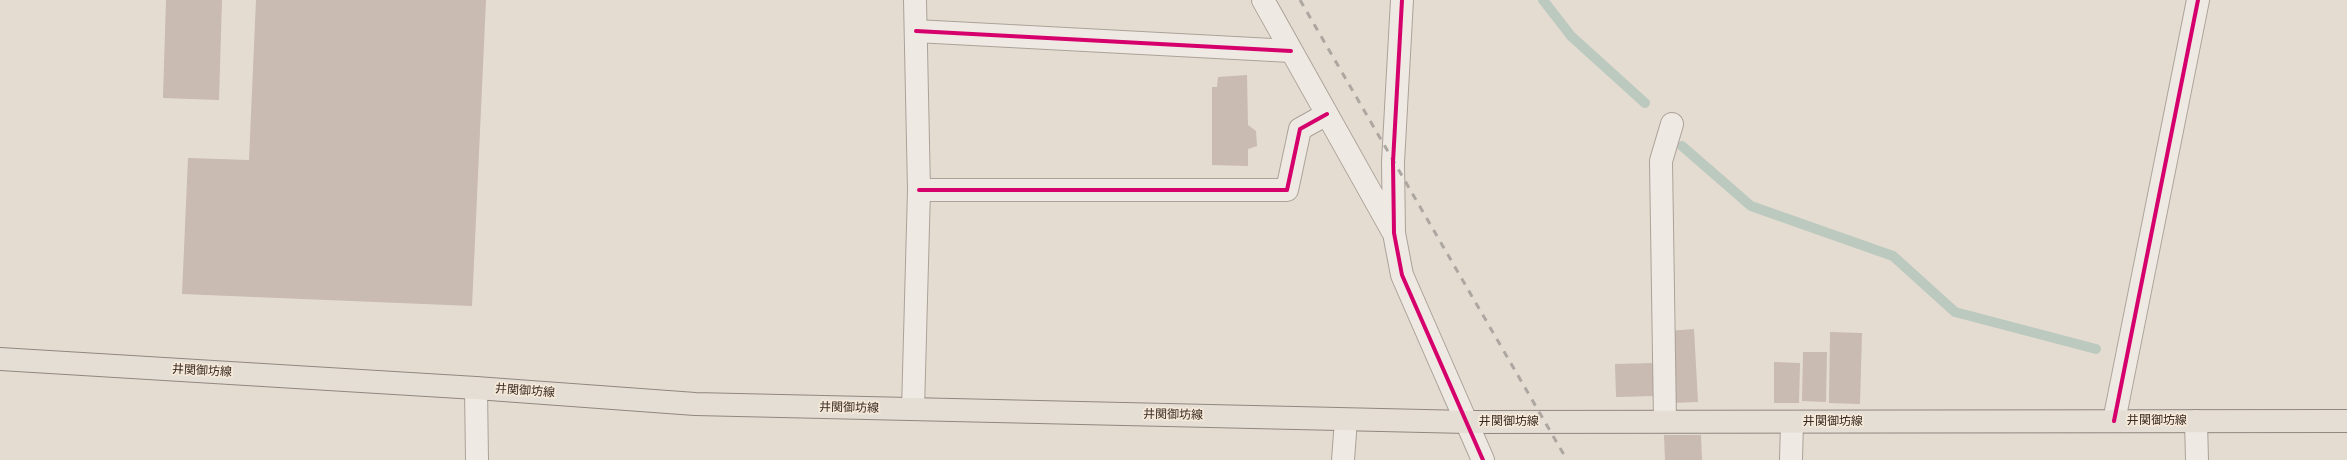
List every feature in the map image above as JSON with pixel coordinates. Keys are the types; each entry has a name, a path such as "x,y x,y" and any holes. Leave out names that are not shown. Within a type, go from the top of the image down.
{"main road":[{"name":"井関御坊線","path":"0,359 476,388 695,404 1467,422 2347,421"}],"street":[{"path":"913,409 919,190 915,0"},
{"path":"1263,0 1394,233"},
{"path":"1402,0 1393,162 1394,233 1402,275 1483,460"},
{"path":"2114,421 2198,0"},
{"path":"916,31 1291,51"},
{"path":"919,190 1287,190 1300,129 1327,114"},
{"path":"1665,422 1661,161 1672,124"},
{"path":"476,388 477,460"},
{"path":"1343,460 1346,420"},
{"path":"1791,460 1792,422"},
{"path":"2196,422 2197,460"}],"building":[{"path":"166,0 222,0 219,100 163,98"},
{"path":"256,0 486,0 472,306 182,294 188,158 249,160"},
{"path":"1247,75 1248,125 1256,131 1257,146 1248,149 1248,166 1212,165 1212,87 1217,87 1218,77"},
{"path":"1694,329 1698,402 1671,403 1668,331"},
{"path":"1830,332 1862,333 1860,404 1829,403"},
{"path":"1803,352 1827,352 1826,402 1802,401"},
{"path":"1774,362 1800,363 1799,403 1774,403"},
{"path":"1654,363 1655,396 1616,397 1615,364"},
{"path":"1664,435 1701,435 1702,460 1665,460"}],"waterway":[{"path":"1543,0 1571,36 1645,103"},
{"path":"1682,146 1751,206 1893,256 1955,312 2096,349"}],"railway":[{"path":"1300,0 1567,460"}],"cycle path":[{"path":"1402,0 1393,162 1394,233 1402,275 1483,460"},
{"path":"2114,421 2198,0"},
{"path":"916,31 1291,51"},
{"path":"919,190 1287,190 1300,129 1327,114"}]}
